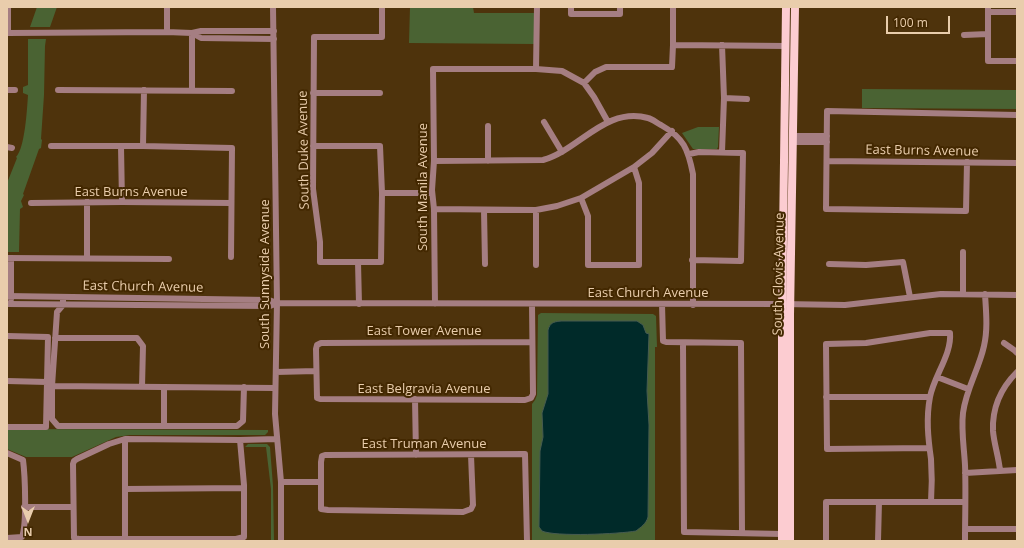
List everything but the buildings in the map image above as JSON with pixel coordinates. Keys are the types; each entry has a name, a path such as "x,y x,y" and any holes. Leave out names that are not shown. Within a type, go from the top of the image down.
{"main road":[{"name":"South Clovis Avenue","path":"784,539 786,7"},
{"name":"South Clovis Avenue","path":"790,541 786,304 794,139 795,7"},
{"path":"786,46 789,47 790,50 791,78 794,85"}],"street":[{"path":"8,7 8,33 192,33 201,31 274,31"},
{"path":"167,7 167,32"},
{"name":"South Sunnyside Avenue","path":"273,7 277,303 275,414 282,482 281,541"},
{"name":"South Duke Avenue","path":"358,262 320,262 320,242 313,189 314,37 382,37 382,7"},
{"path":"537,7 536,69 562,71 584,83 608,122"},
{"path":"571,10 620,14 620,7"},
{"path":"584,83 595,72 606,67 672,67 673,7"},
{"path":"1017,12 988,10 988,61 1017,61"},
{"path":"192,33 201,38 274,38"},
{"path":"192,33 192,90"},
{"path":"964,35 988,34"},
{"path":"673,45 786,46"},
{"path":"722,45 724,98 722,152"},
{"name":"South Manila Avenue","path":"435,304 434,209 432,193 434,161 433,69 536,69"},
{"path":"7,90 15,90"},
{"path":"58,90 232,91"},
{"path":"143,146 144,90"},
{"path":"314,93 380,93"},
{"path":"724,98 747,99"},
{"path":"967,162 966,211 826,209 827,111 1017,115"},
{"path":"434,161 543,160 554,157 608,122 626,116 648,118 672,131 683,141 689,154 693,174 693,305"},
{"path":"544,122 562,152"},
{"path":"488,126 488,161"},
{"path":"434,209 536,210 557,206 581,198 634,167 652,153 672,131"},
{"path":"794,139 827,139"},
{"path":"51,146 232,148 231,257"},
{"path":"121,146 122,202"},
{"path":"313,146 380,146 382,193 381,262 358,262 359,304"},
{"path":"689,154 699,152 743,153 741,261 692,260"},
{"name":"East Burns Avenue","path":"827,161 1017,163"},
{"path":"581,198 588,216 588,265 639,265 639,183 634,167"},
{"path":"382,193 432,193"},
{"path":"87,202 88,258"},
{"name":"East Burns Avenue","path":"31,203 231,203"},
{"path":"484,210 485,264"},
{"path":"536,210 536,265"},
{"path":"963,252 963,294"},
{"path":"9,304 9,258 169,259"},
{"path":"829,264 866,265 903,262 910,297"},
{"name":"East Church Avenue","path":"9,296 269,300 277,303 359,304 851,305 941,294 1017,295"},
{"path":"965,541 965,473 962,423 964,402 979,363 984,345 986,327 985,294"},
{"path":"7,427 46,427 51,337 57,312 63,305 63,296"},
{"name":"East Church Avenue","path":"9,304 270,306 277,303"},
{"path":"532,304 532,342"},
{"path":"662,304 663,341 683,343 741,344 742,533"},
{"path":"929,448 827,449 826,344 862,344 930,333 950,333 949,346 930,396 928,424 932,475 932,502"},
{"path":"7,336 138,338 143,346 142,387"},
{"name":"East Tower Avenue","path":"316,371 316,349 317,345 321,343 532,342"},
{"name":"East Belgravia Avenue","path":"316,371 317,398 320,399 525,400 531,398 533,394 532,342"},
{"path":"683,343 684,532 742,533 784,539"},
{"path":"1004,343 1017,353"},
{"path":"276,372 316,371"},
{"path":"1000,471 993,430 994,412 1003,390 1017,372"},
{"path":"937,377 968,389"},
{"path":"7,381 142,387 275,388"},
{"path":"49,384 52,419 58,426 237,426 243,421 244,387"},
{"path":"164,387 164,426"},
{"path":"826,397 930,396"},
{"path":"416,399 416,455"},
{"path":"240,440 244,488 244,537 236,539 74,538 74,461 109,444 125,439 277,439"},
{"path":"125,439 125,539"},
{"path":"7,453 22,460 24,507 24,531 22,537 7,538"},
{"name":"East Truman Avenue","path":"321,482 322,456 329,454 525,454 527,541"},
{"path":"282,482 321,482 322,509 463,512 471,510 472,505 472,455"},
{"path":"965,473 1017,470"},
{"path":"125,489 244,488"},
{"path":"826,541 826,502 965,502"},
{"path":"878,541 879,502"},
{"path":"24,507 73,507"},
{"path":"965,529 1017,529"}],"green space":[{"path":"37,7 57,7 50,27 30,27"},
{"path":"410,7 473,7 474,13 534,13 534,44 409,43"},
{"path":"28,39 46,39 42,140 41,148 39,149 21,201 23,207 20,209 19,252 7,252 7,183 22,145 25,128 28,95 23,93 23,87 28,85"},
{"path":"862,89 1017,90 1017,109 862,108"},
{"path":"698,127 719,127 717,149 693,149 682,133"},
{"path":"541,313 653,314 656,316 655,541 532,540 532,404 537,395 538,315"},
{"path":"7,429 268,430 268,432 265,435 130,435 116,437 72,457 26,457 7,449"},
{"path":"248,444 267,444 270,447 273,486 274,541 271,541 271,489 266,447 245,447"}],"water":[{"path":"560,321 637,321 643,325 646,333 649,334 647,391 649,425 648,517 645,523 636,531 602,534 560,534 542,531 539,527 540,451 543,437 542,413 548,394 548,330 552,323"}]}
